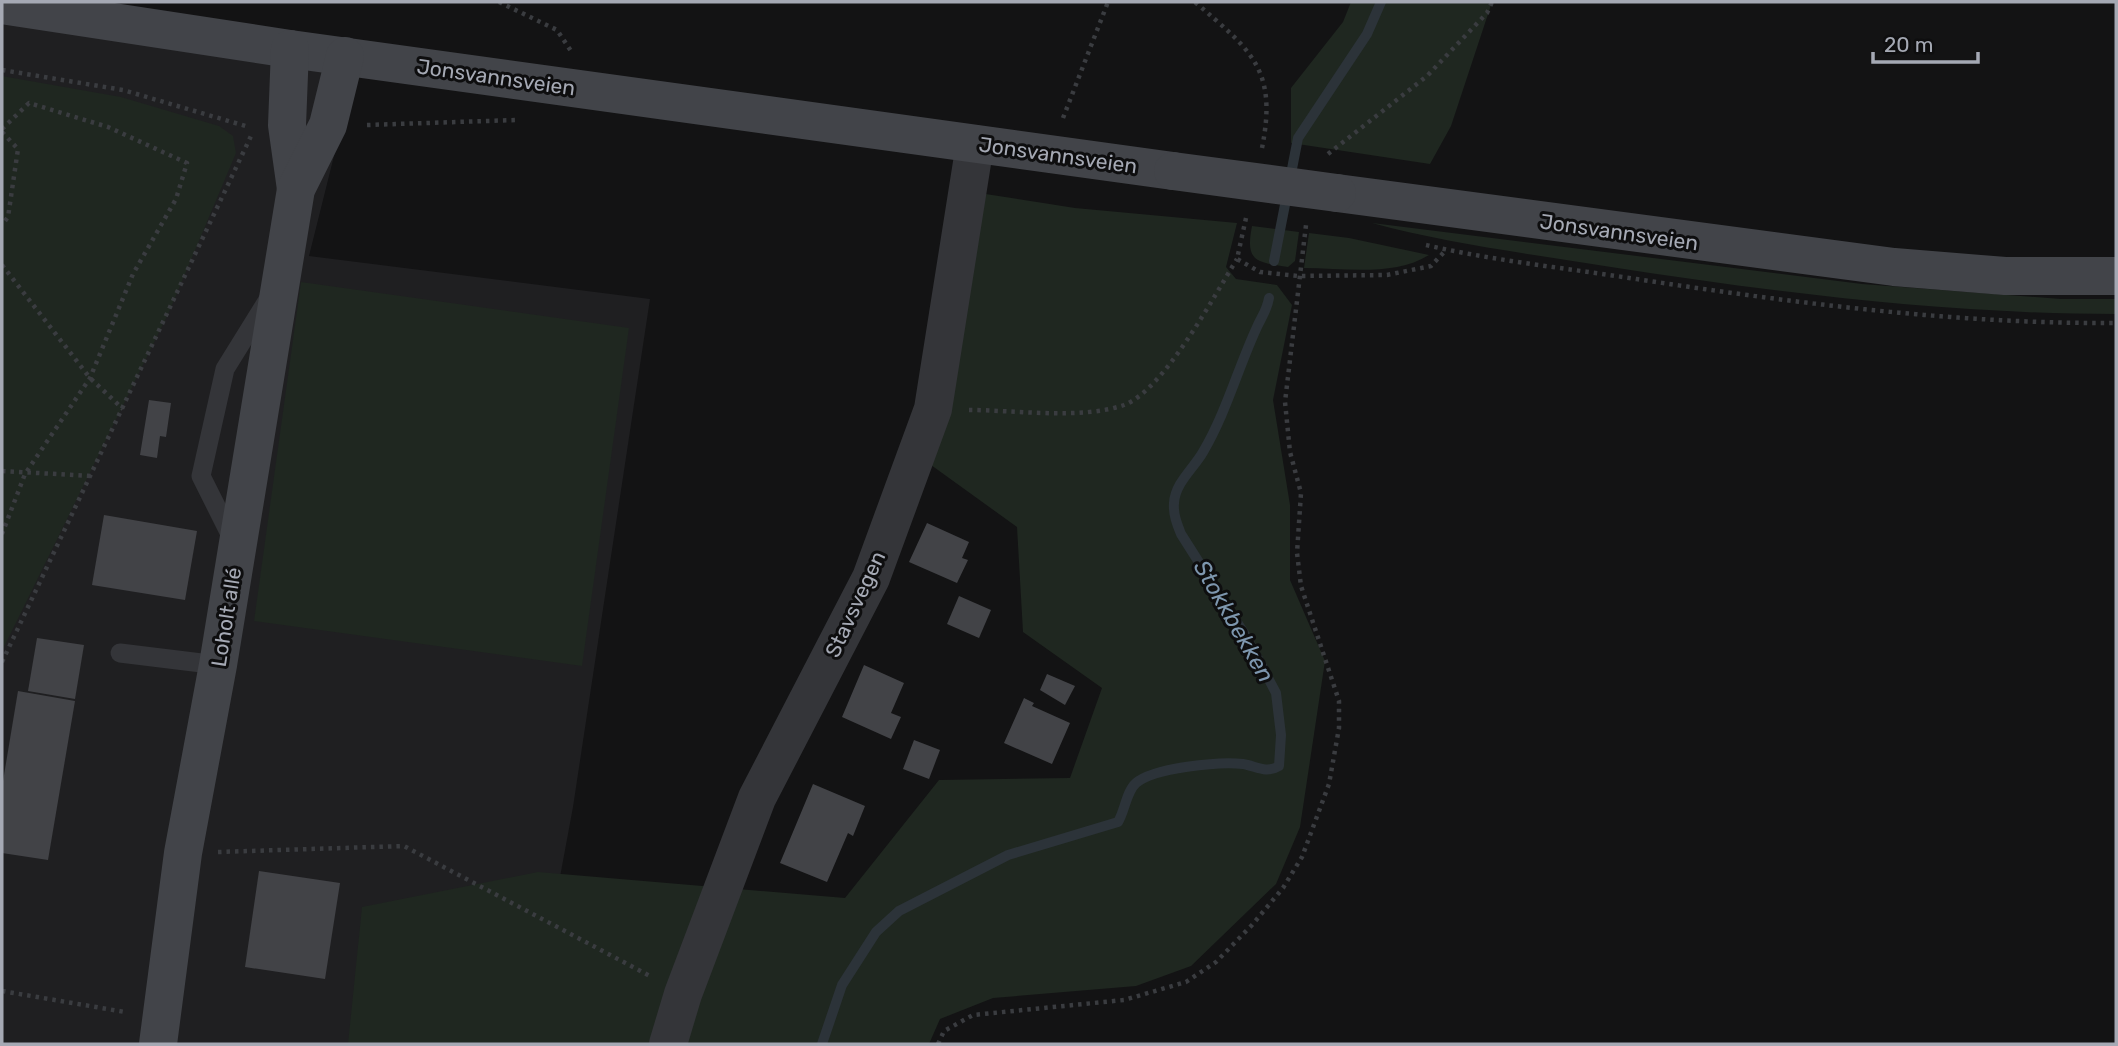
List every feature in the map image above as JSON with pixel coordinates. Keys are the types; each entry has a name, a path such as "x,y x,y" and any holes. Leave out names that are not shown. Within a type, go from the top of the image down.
{"main road":[{"name":"Jonsvannsveien","path":"2,5 290,49 1173,171 1322,204 1894,267 2005,276 2116,276"},
{"name":"Loholt allé","path":"290,49 287,125 296,189"},
{"name":"Loholt allé","path":"159,1036 183,853 218,665 296,189 328,125 345,56"}],"street":[{"name":"Stavsvegen","path":"668,1044 683,994 757,798 871,578 933,409 975,144"}],"lane":[{"path":"120,653 218,665"}],"path":[{"path":"499,2 556,30 570,48 582,89"},
{"path":"1049,155 1108,2"},
{"path":"1325,156 1427,76 1487,13 1492,2"},
{"path":"2,70 123,90 254,129 2,662"},
{"path":"2,225 8,217 18,149 2,131 29,103 108,127 187,163 176,199 133,274 90,378 25,474 2,534"},
{"path":"362,125 529,122"},
{"path":"938,1044 944,1031 973,1015 1124,1000 1186,982 1216,962 1252,925 1283,888 1302,857 1329,784 1339,729 1339,701 1301,586 1297,553 1301,493 1286,429 1287,378 1322,204"},
{"path":"1446,250 1770,299 1985,320 2116,323"},
{"path":"933,409 1089,411 1125,404 1154,382 1182,347 1237,259"},
{"path":"2,264 90,378 123,409"},
{"path":"2,471 91,476"},
{"path":"183,853 404,846 683,994"},
{"path":"2,991 127,1013 159,1036"}],"shaded area":[{"path":"1351,2 1492,2 1451,126 1430,164 1291,143 1291,88 1343,22"},
{"path":"2,5 345,56 340,132 309,256 650,299 573,807 529,1044 2,1044"},
{"path":"2,76 121,97 219,126 233,136 236,153 169,312 2,651"},
{"path":"979,193 1075,208 1237,223 1226,267 1236,279 1277,285 1292,305 1273,400 1290,505 1290,580 1325,661 1300,827 1276,884 1191,966 1136,986 993,998 940,1019 929,1044 348,1044 362,907 538,872 845,898 939,780 1070,778 1102,688 1023,632 1017,527 931,465"},
{"path":"1372,223 1862,284 2061,299 2116,299 2116,314 1926,306 1800,293 1491,248"},
{"path":"1252,226 1299,232 1295,261 1288,267 1268,264 1255,258 1250,247"},
{"path":"1309,233 1349,238 1429,255 1415,262 1385,269 1304,268"},
{"path":"301,282 629,328 582,666 254,621"}],"building":[{"path":"149,400 171,403 166,437 160,436 157,458 140,455"},
{"path":"104,515 197,531 185,600 92,585"},
{"path":"927,523 969,542 962,558 968,560 957,583 909,562"},
{"path":"959,596 991,610 979,638 947,624"},
{"path":"37,638 84,645 75,699 28,691"},
{"path":"864,665 904,683 891,713 901,717 891,739 842,717"},
{"path":"1047,674 1075,686 1065,705 1040,690"},
{"path":"18,691 75,701 48,860 2,853 2,787"},
{"path":"1024,698 1034,703 1032,706 1070,723 1052,764 1004,743"},
{"path":"914,740 940,750 929,779 903,769"},
{"path":"813,784 865,806 853,836 848,833 827,882 780,863"},
{"path":"259,871 340,883 325,979 245,967"}],"waterway":[{"name":"Stokkbekken","path":"1274,261 1298,138 1367,34 1381,2"},
{"name":"Stokkbekken","path":"822,1044 842,985 876,932 899,911 1008,855 1118,822 1136,783 1157,773 1232,763 1265,769 1279,766 1281,735 1276,693 1247,638 1181,534 1174,507 1178,489 1203,452 1218,422 1269,298"}]}
